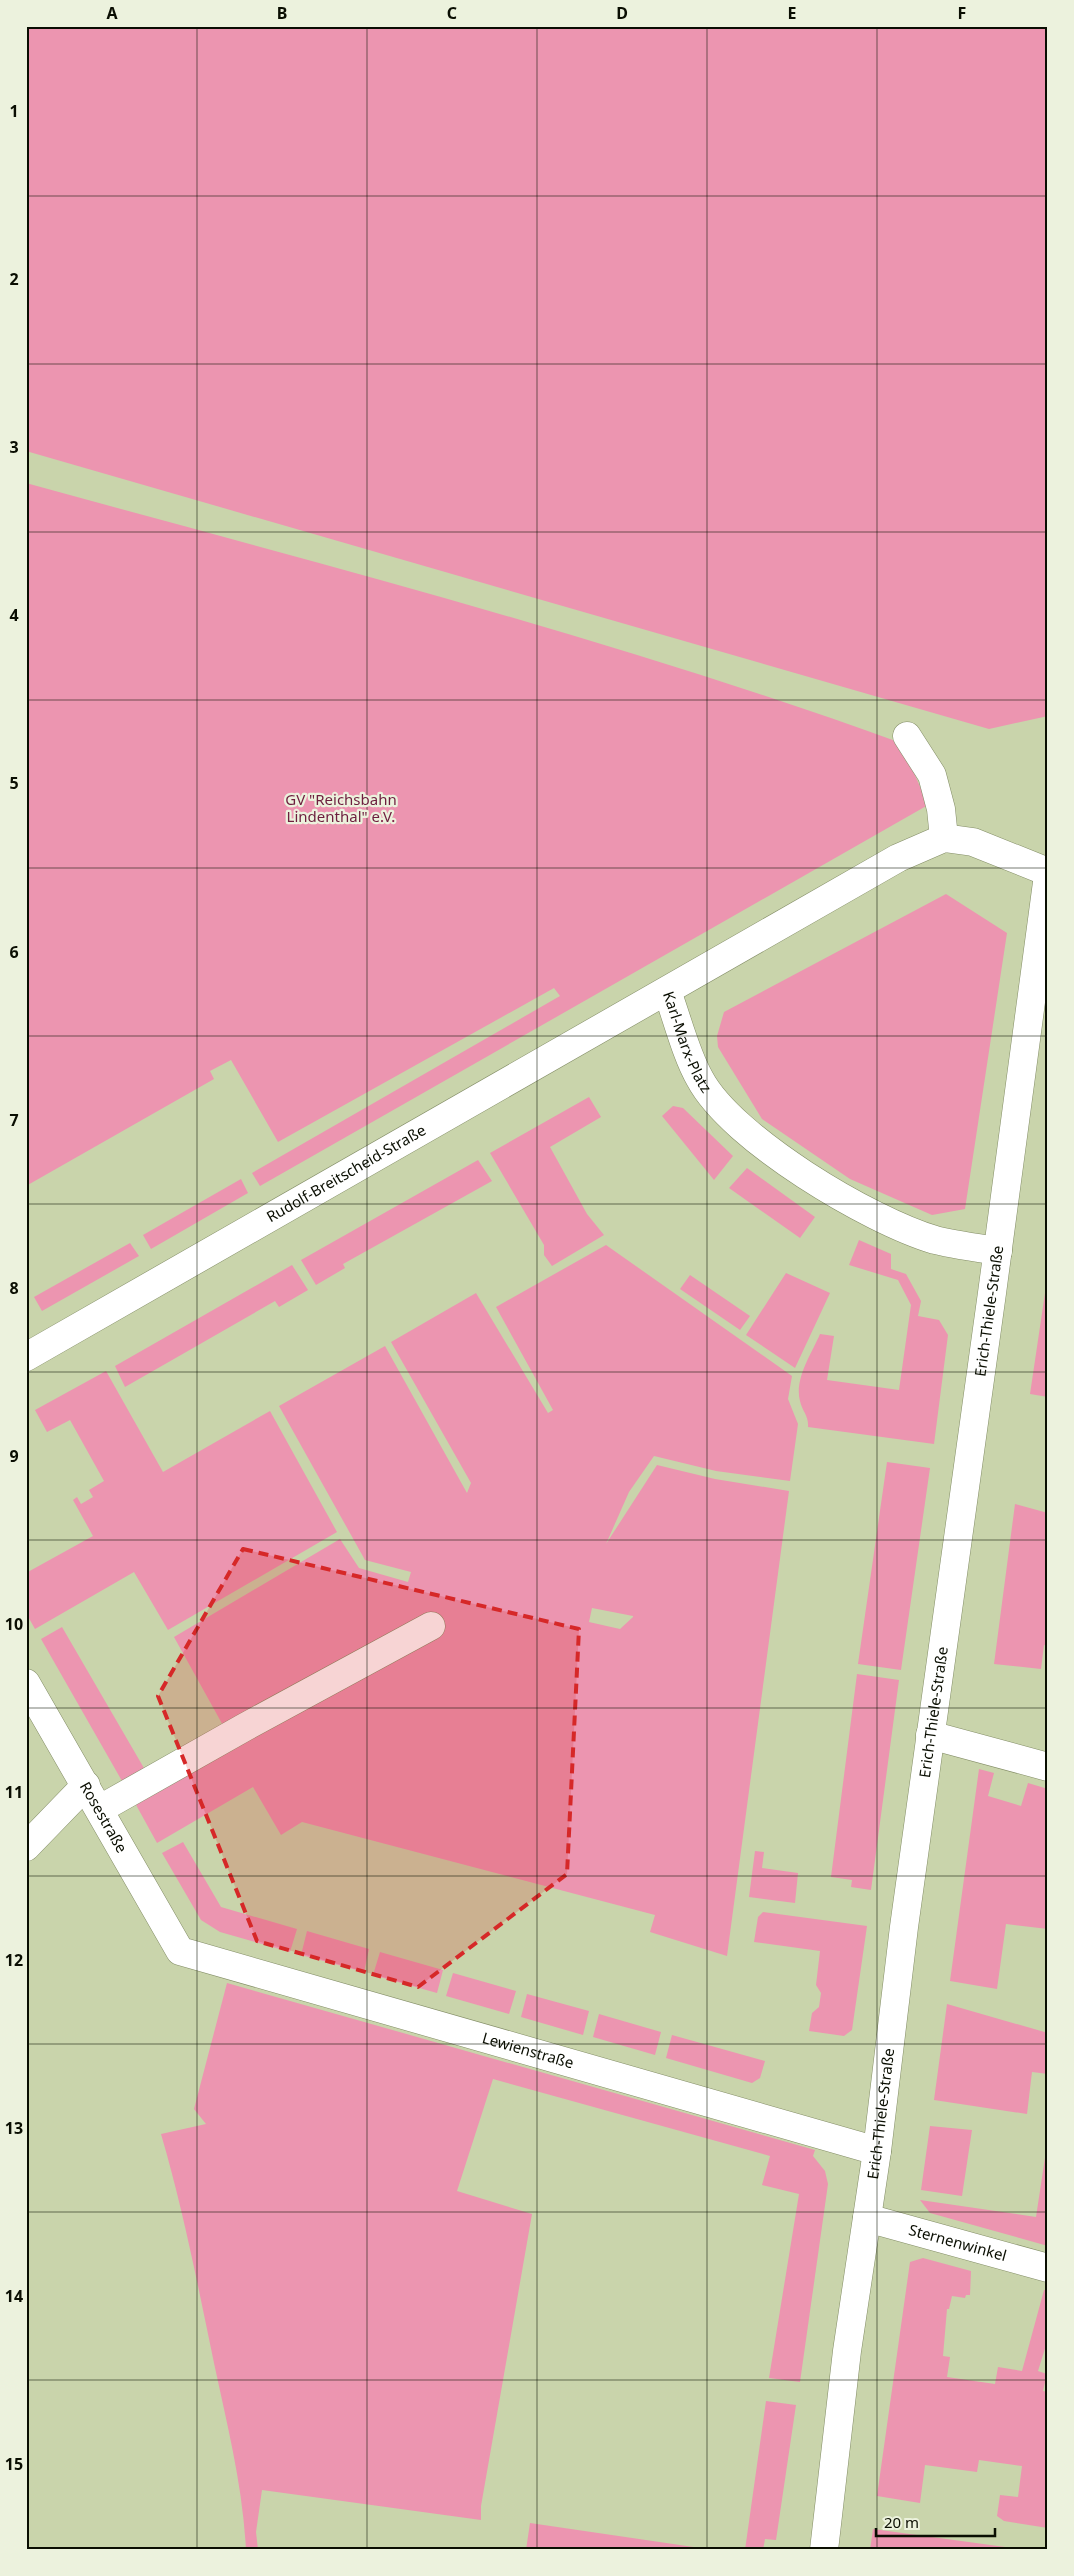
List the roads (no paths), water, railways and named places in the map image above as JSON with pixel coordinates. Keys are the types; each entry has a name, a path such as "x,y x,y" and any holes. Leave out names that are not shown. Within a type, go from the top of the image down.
{"street":[{"path":"907,736 932,775 942,809 944,838 973,842 1048,874"},
{"name":"Karl-Marx-Platz","path":"944,838 898,858 667,991 700,1080 726,1113 757,1140 809,1177 856,1206 883,1219 934,1239 998,1251"},
{"name":"Erich-Thiele-Straße","path":"824,2550 847,2351 877,2151 904,1926 998,1251 1048,874"},
{"name":"Rudolf-Breitscheid-Straße","path":"26,1357 667,991"},
{"path":"100,1809 245,1726 431,1626"},
{"name":"Rosestraße","path":"26,1683 100,1809 180,1952"},
{"path":"930,1735 1048,1767"},
{"path":"26,1847 86,1785"},
{"name":"Lewienstraße","path":"180,1952 877,2151"},
{"name":"Sternenwinkel","path":"867,2218 1048,2268"}],"park label":[{"name":"GV \"Reichsbahn Lindenthal\" e.V.","path":"341,808"}]}
